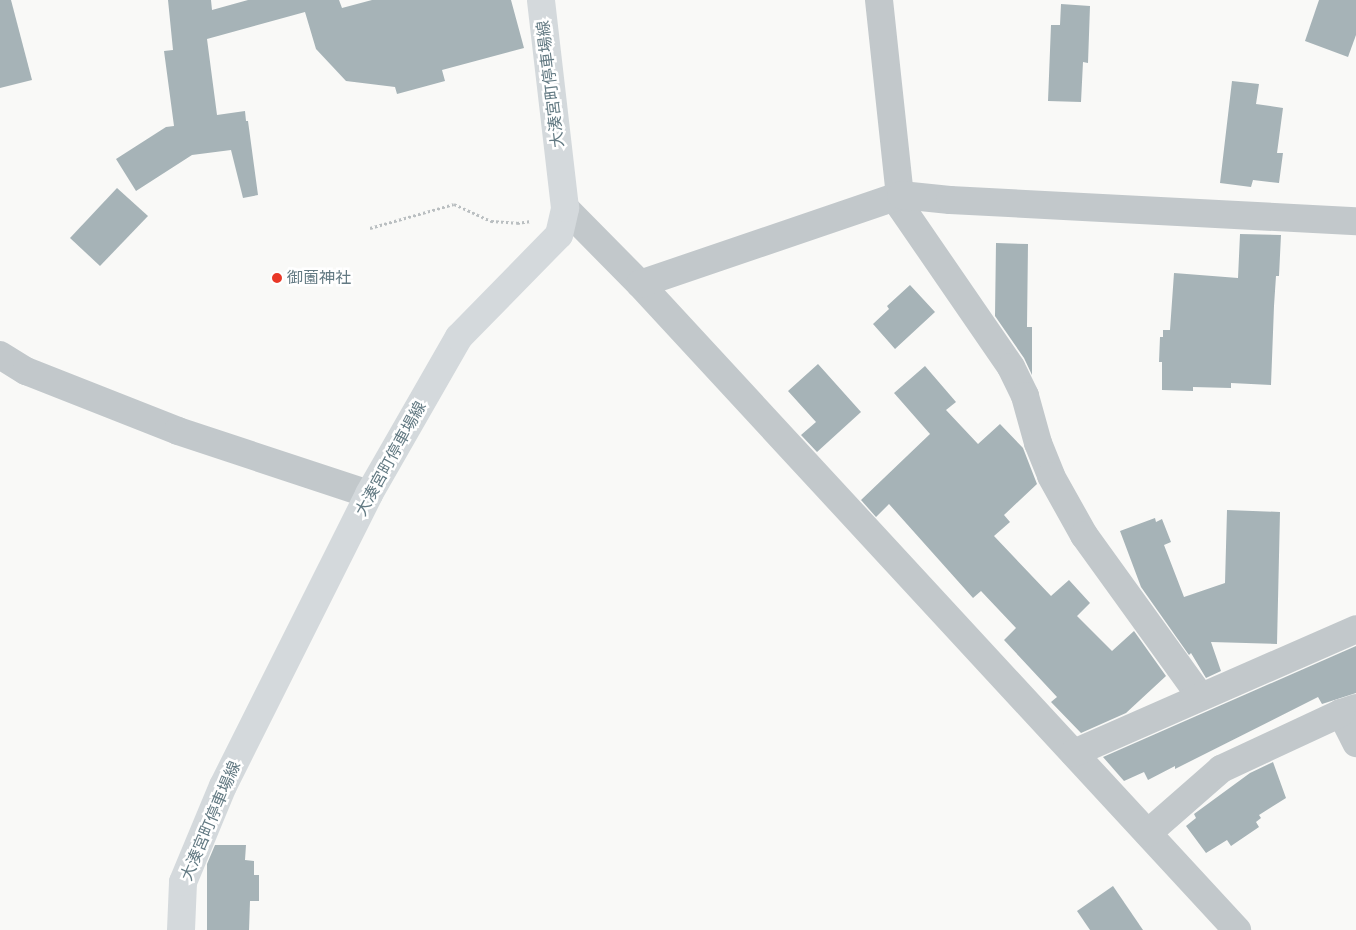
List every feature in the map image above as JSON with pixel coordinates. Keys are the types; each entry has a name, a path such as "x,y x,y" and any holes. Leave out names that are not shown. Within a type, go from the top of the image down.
{"main road":[{"name":"大湊宮町停車場線","path":"181,930 183,882 223,786 369,494 459,337 559,235 564,212 541,0"}],"street":[{"path":"879,0 902,195 901,207 1011,367 1024,396 1038,443 1051,476 1084,535 1200,696"},
{"path":"640,284 902,195 950,200 1356,221"},
{"path":"564,212 640,284 1237,930"},
{"path":"0,355 26,371 178,431 369,494"},
{"path":"1074,753 1356,629"},
{"path":"1148,833 1221,768 1349,710 1356,743"}],"path":[{"path":"370,228 454,204 491,221 517,223 564,212"}],"building":[{"path":"0,0 11,0 32,80 0,88"},
{"path":"168,0 211,0 212,10 248,0 339,0 342,8 372,0 511,0 524,48 442,70 445,81 397,94 395,87 346,81 316,49 305,12 207,39 217,115 245,111 258,195 243,198 231,150 192,155 136,191 116,159 166,127 174,126 164,51 173,50"},
{"path":"1319,0 1356,0 1356,35 1348,57 1305,41"},
{"path":"1061,4 1090,6 1088,63 1083,62 1081,102 1048,101 1051,25 1060,25"},
{"path":"1232,81 1259,84 1256,104 1283,108 1277,153 1283,153 1279,183 1253,180 1251,187 1220,183"},
{"path":"117,188 148,216 100,266 70,238"},
{"path":"1240,234 1281,235 1279,276 1276,276 1274,306 1271,385 1231,383 1231,388 1193,387 1193,391 1162,390 1162,362 1159,362 1160,337 1163,337 1163,330 1170,330 1174,273 1238,278"},
{"path":"996,243 1028,244 1027,327 1032,327 1032,375 1024,358 995,316"},
{"path":"910,285 935,312 895,349 873,324 889,309 887,306"},
{"path":"818,364 861,412 817,452 801,435 816,422 788,391"},
{"path":"925,366 956,402 946,410 978,444 1000,424 1023,448 1037,484 1004,515 1010,522 994,536 1051,596 1069,580 1090,603 1077,616 1112,651 1134,631 1166,676 1126,713 1081,733 1051,702 1057,697 1004,640 1016,628 981,591 973,598 889,504 876,517 861,500 930,434 894,393"},
{"path":"1227,510 1280,512 1277,644 1211,642 1221,671 1206,678 1191,653 1189,655 1141,587 1120,531 1155,518 1156,522 1162,519 1171,542 1164,545 1184,597 1225,583"},
{"path":"1356,646 1356,693 1322,704 1318,697 1175,769 1175,766 1148,780 1144,772 1124,781 1103,757"},
{"path":"1273,762 1286,798 1259,815 1261,818 1256,822 1259,827 1231,846 1227,840 1206,853 1186,826 1196,818 1194,814 1250,773"},
{"path":"215,845 246,845 245,860 254,861 254,875 259,875 259,901 250,901 249,930 207,930 207,864"},
{"path":"1113,886 1143,930 1090,930 1077,911"}],"place":[{"name":"御薗神社","path":"277,278"}]}
